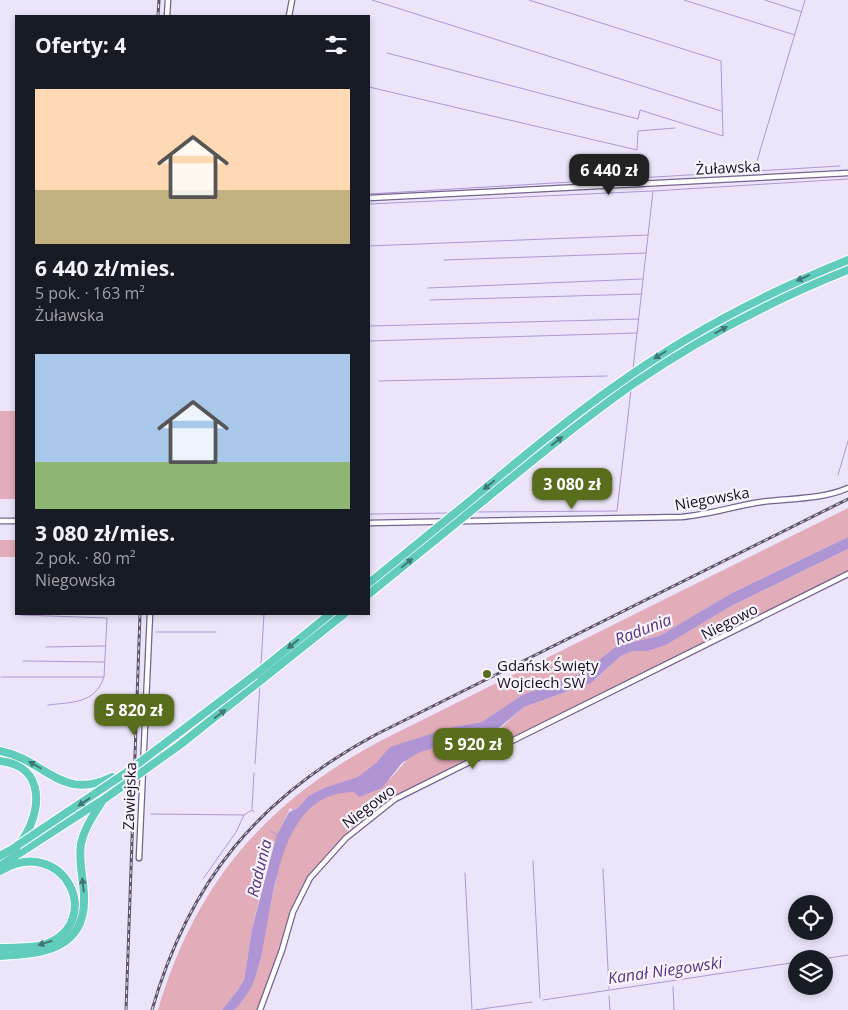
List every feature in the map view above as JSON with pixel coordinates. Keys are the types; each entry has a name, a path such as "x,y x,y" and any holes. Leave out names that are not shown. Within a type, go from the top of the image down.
{"highway":[{"path":"370,582 568,421 653,360 756,300 848,260"},
{"path":"370,593 546,450 634,384 737,321 848,270"},
{"path":"0,856 138,765 255,675 329,615"},
{"path":"0,866 103,800 227,709 343,615"},
{"path":"0,752 22,758 55,778 75,786 88,786 101,782 138,765"},
{"path":"0,761 11,763 26,774 37,794 35,816 18,845"},
{"path":"0,956 46,952 62,944 75,932 82,919 84,907 80,858 82,840 103,800"},
{"path":"0,871 26,861 46,863 66,878 72,888 74,902 70,922 63,933 53,941 41,945 0,948"}],"street":[{"path":"167,15 168,0"},
{"path":"289,15 292,0"},
{"name":"Żuławska","path":"370,198 848,173"},
{"name":"Niegowska","path":"370,523 681,517 707,514 761,502 828,494 848,488"},
{"path":"0,521 15,521"},
{"name":"Niegowo","path":"260,1010 282,950 293,912 310,878 346,838 395,799 506,742 696,652 848,574"},
{"name":"Zawiejska","path":"140,858 150,615"}],"shaded area":[{"path":"0,411 15,411 15,499 0,499"},
{"path":"848,508 848,537 730,594 659,636 618,645 582,673 522,695 482,722 453,727 383,773 324,788 308,796 298,808 293,810 290,808 271,850 252,929 244,980 237,991 222,1010 158,1010 174,964 193,921 216,883 243,848 273,816 307,787 346,761 388,737"},
{"path":"848,537 848,549 733,605 666,645 648,651 633,651 621,656 591,683 524,707 487,738 448,743 418,753 402,763 382,788 359,797 354,792 326,798 305,813 290,837 280,865 254,981 246,996 235,1010 222,1010 244,980 252,929 276,837 289,812 298,808 308,796 324,788 358,777 376,763 390,747 453,727 482,722 522,695 582,673 618,645 659,636 730,594"},
{"path":"0,540 15,540 15,557 0,557"},
{"path":"848,549 848,572 679,658 498,744 394,798 343,839 306,881 291,913 283,945 259,1010 235,1010 254,981 276,881 277,866 285,837 308,809 322,797 390,779 413,753 448,743 493,735 524,707 583,686 596,679 621,656 633,651 648,651 666,645 733,605"}],"waterway":[{"path":"372,0 721,111"},
{"path":"387,53 638,119 640,110 723,136 721,61 529,0"},
{"path":"684,0 795,35"},
{"path":"765,0 802,12"},
{"path":"754,171 805,0"},
{"path":"370,87 637,150 638,131 675,128"},
{"path":"370,194 840,166"},
{"path":"370,204 653,191 848,179"},
{"path":"633,369 653,191"},
{"path":"370,246 648,235"},
{"path":"444,260 646,253"},
{"path":"428,288 642,279"},
{"path":"430,300 642,294"},
{"path":"370,326 638,319"},
{"path":"370,341 637,333"},
{"path":"379,381 607,376"},
{"path":"475,512 617,511 631,390"},
{"path":"838,475 848,441"},
{"path":"370,514 451,513"},
{"path":"21,615 107,618 104,677 100,686 89,697 82,700 48,705"},
{"path":"261,665 264,615"},
{"path":"156,632 216,632"},
{"path":"46,647 105,646"},
{"path":"23,661 104,662"},
{"path":"1,677 103,677"},
{"path":"255,764 260,684"},
{"path":"252,809 254,773"},
{"path":"151,814 244,815 252,810 254,812"},
{"path":"203,879 236,832 244,815"},
{"name":"Radunia","path":"270,830 277,835"},
{"path":"533,861 540,998"},
{"path":"603,869 609,989"},
{"path":"465,873 472,1010"},
{"name":"Kanał Niegowski","path":"833,957 848,955"},
{"name":"Kanał Niegowski","path":"543,1000 788,963"},
{"path":"673,987 674,1010"},
{"path":"609,996 610,1010"},
{"name":"Kanał Niegowski","path":"474,1010 532,1002"}],"railway":[{"path":"158,15 159,0"},
{"path":"152,1010 167,964 186,921 208,883 234,847 264,815 297,786 335,759 377,734 848,499"},
{"path":"126,1010 140,615"}],"place":[{"name":"Gdańsk Święty Wojciech SW","path":"487,674"}]}
